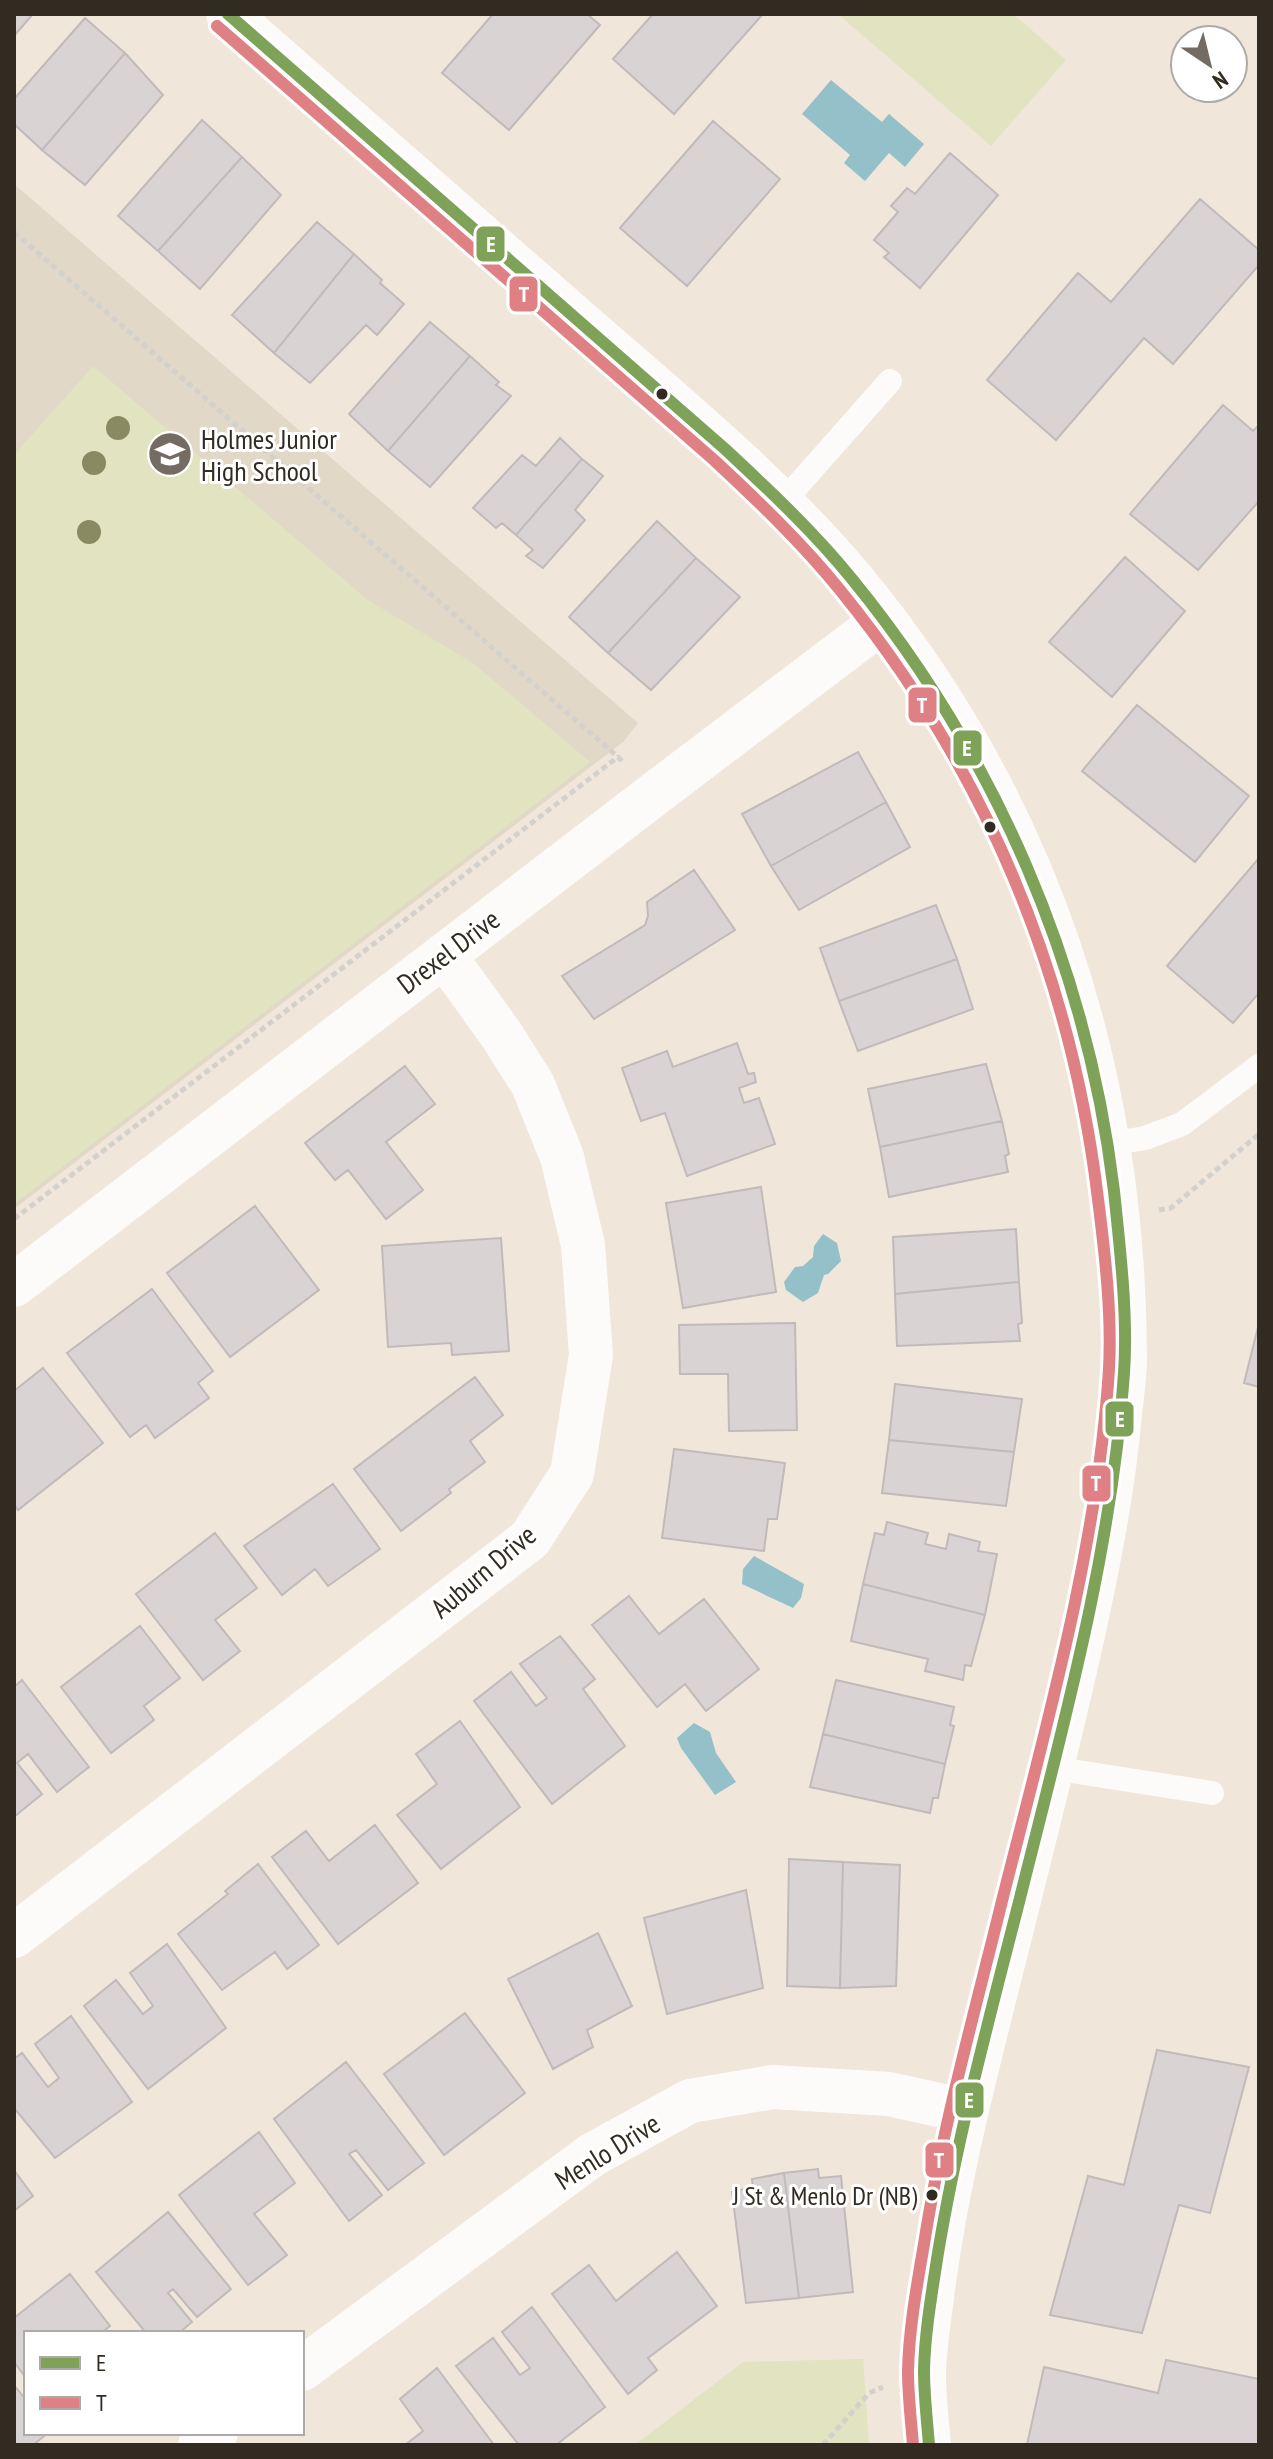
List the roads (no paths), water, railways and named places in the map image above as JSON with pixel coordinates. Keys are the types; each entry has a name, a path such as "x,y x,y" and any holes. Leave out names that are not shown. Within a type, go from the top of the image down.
{"street":[{"path":"228,14 700,427 782,503 848,575 884,620 958,727 996,794 1054,929 1074,991 1091,1053 1109,1144 1118,1213 1125,1363 1117,1445 1099,1561 1052,1768 966,2111 937,2257 924,2369 929,2445"},
{"name":"Drexel Drive","path":"14,1285 884,620"},
{"name":"Auburn Drive","path":"14,1936 530,1539 572,1474 591,1355 583,1245 562,1157 533,1085 444,955"},
{"name":"Menlo Drive","path":"304,2368 592,2155 690,2101 773,2087 889,2094 966,2111"}],"lane":[{"path":"782,503 890,381"},
{"path":"1109,1144 1145,1138 1182,1124 1259,1066"},
{"path":"1052,1768 1212,1793"}],"water":[{"path":"831,80 882,122 889,114 924,144 905,167 889,153 865,181 844,163 850,155 802,114"},
{"path":"823,1234 837,1243 841,1261 824,1275 818,1293 803,1302 786,1290 784,1282 795,1267 803,1266 813,1257 814,1246"},
{"path":"754,1556 804,1584 801,1598 793,1608 742,1584 743,1569"},
{"path":"694,1723 710,1732 716,1753 736,1782 715,1795 677,1738"}],"place":[{"name":"Holmes Junior High School","path":"170,454"},
{"name":"J St & Menlo Dr (NB)","path":"932,2195"}]}
